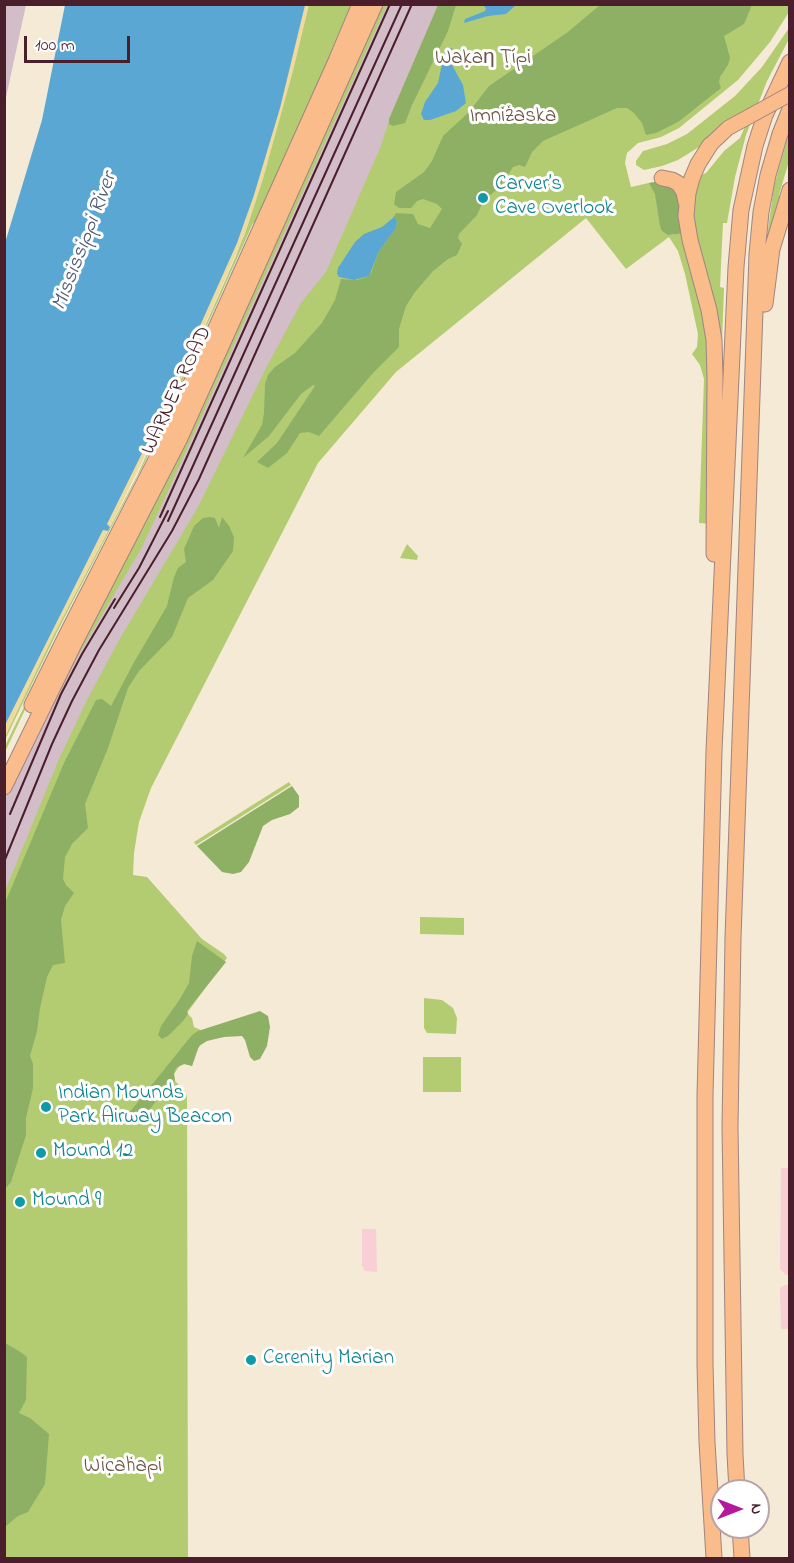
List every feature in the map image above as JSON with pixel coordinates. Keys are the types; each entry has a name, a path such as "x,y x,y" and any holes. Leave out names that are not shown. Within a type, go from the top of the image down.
{"highway":[{"name":"WARNER ROAD","path":"4,763 155,463 360,4"},
{"name":"WARNER ROAD","path":"4,788 75,642 180,438 375,4"},
{"path":"714,1558 705,1364 705,1095 708,938 734,302 741,210 755,146 765,115 789,62"},
{"path":"737,1479 730,1127 733,938 759,230 768,175 789,109"},
{"path":"686,205 693,173 710,146"},
{"path":"662,178 680,185 685,194 688,233 709,310 715,354 714,667 717,701"},
{"path":"741,723 761,414 765,296 772,249 789,190"},
{"path":"741,1539 742,1558"}],"main road":[{"path":"710,146 729,128 789,94"}],"shaded area":[{"path":"4,5 26,5 5,102"},
{"path":"385,5 447,5 276,387 5,900 5,798 71,665 120,584"},
{"path":"781,1168 789,1168 789,1275 780,1269"},
{"path":"362,1229 376,1229 377,1272 365,1271 362,1266"},
{"path":"789,1285 789,1329 781,1329 780,1288"}],"green space":[{"path":"305,5 352,5 287,158 159,444 58,640 5,752 4,748 61,631 145,470 256,224 253,223 195,352 249,221 246,219 280,108"},
{"path":"383,5 387,5 141,549 79,654 45,720 316,147 328,127"},
{"name":"Imniżaska","path":"438,5 789,5 789,12 770,42 738,80 679,128 661,137 638,143 627,153 625,163 631,187 653,182 671,235 683,232 709,332 710,524 699,523 704,379 700,365 692,354 697,347 698,334 678,251 669,237 626,269 586,218 396,372 318,463 151,788 139,822 134,853 133,875 147,877 202,939 227,958 187,1013 192,1018 194,1027 201,1030 202,1043 192,1066 180,1065 174,1074 175,1081 187,1096 188,1558 5,1558 5,891 59,759 88,698 118,642 198,507 266,368 301,303 326,272 380,148 389,121"},
{"path":"438,5 456,5 448,31 405,123 393,126 389,124 389,119"},
{"path":"600,5 752,5 744,24 724,36 730,58 720,77 721,88 678,122 656,133 646,135 642,123 634,113 627,108 617,108 543,141 532,152 525,167 519,165 513,167 499,188 489,196 481,197 482,204 477,215 459,234 458,238 462,244 457,255 433,271 406,306 399,329 399,347 373,373 319,436 309,432 300,433 287,453 268,468 257,462 277,443 315,386 313,385 301,394 269,436 243,458 262,425 265,384 268,375 295,353 322,323 335,300 341,279 357,280 371,273 379,251 396,228 397,221 393,218 396,213 413,214 418,224 430,228 442,209 437,204 423,199 417,201 411,208 399,208 394,204 396,192 424,172 432,161 443,136 469,112 489,86 568,32"},
{"path":"789,28 789,39 767,81 746,135 735,177 727,223 723,223 720,287 724,288 721,367 692,228 697,177 706,173 724,151 740,138 754,106 725,123 699,147 678,160 644,170 636,165 636,161 643,151 667,144 687,134 735,96 762,67"},
{"path":"789,133 789,161 766,244 774,186"},
{"path":"662,181 679,189 683,232 678,234 668,235 662,231 660,226 655,194 649,183"},
{"path":"191,357 193,358 142,468 58,630 5,740 4,737 54,634 137,476"},
{"path":"222,517 229,526 234,537 233,551 213,580 188,598 172,637 139,671 128,688 108,748 85,804 88,828 72,844 65,857 63,879 74,893 65,906 61,920 65,963 53,965 47,977 30,1056 33,1064 33,1088 26,1118 26,1135 11,1182 5,1189 5,903 64,763 96,700 102,699 111,706 167,606 174,577 178,568 186,562 184,549 194,526 203,518 215,518 219,528"},
{"path":"407,544 418,556 417,560 400,558"},
{"path":"289,782 291,785 196,845 194,842"},
{"path":"292,786 299,796 299,807 290,814 272,820 263,826 249,862 241,872 233,874 222,872 197,846"},
{"path":"420,917 464,918 464,935 420,934"},
{"path":"197,941 226,962 187,1011 188,1014 183,1021 162,1039 158,1035 161,1026 189,983 192,956"},
{"path":"424,998 442,1000 453,1008 457,1018 456,1034 427,1033 424,1028"},
{"path":"260,1011 268,1016 270,1027 267,1046 260,1059 254,1061 250,1057 242,1036 207,1041 199,1046 192,1066 184,1064 176,1068 175,1081 161,1094 145,1116 135,1124 126,1122 129,1113 192,1035"},
{"path":"423,1057 461,1057 461,1092 423,1092"},
{"path":"5,1343 27,1357 26,1400 19,1413 30,1418 49,1434 45,1484 28,1512 18,1516 5,1527"}],"sand":[{"path":"305,5 309,5 293,71 245,234 163,419 110,527 106,524 153,431 246,219 280,108"},
{"path":"103,530 108,531 54,634 5,737 4,726"}],"water":[{"name":"Mississippi River","path":"65,5 305,5 280,108 237,243 153,431 107,524 110,527 108,531 103,530 5,725 5,243 42,120"},
{"path":"483,5 516,5 506,14 488,16 464,23 465,19 485,11 486,8"},
{"path":"448,48 452,48 452,65 463,85 466,103 456,111 424,120 421,114 425,102 438,83 444,54"},
{"path":"394,217 397,221 396,228 379,251 369,276 354,280 339,277 338,268 355,242 364,234 382,227"}],"railway":[{"path":"160,517 390,4"},
{"path":"168,521 402,4"},
{"path":"4,862 72,701 99,650 172,531 199,479 412,4"},
{"path":"114,608 139,568 168,511"},
{"path":"10,814 61,694 115,599"}],"place":[{"name":"Carver’s Cave Overlook","path":"483,198"},
{"name":"Indian Mounds Park Airway Beacon","path":"46,1107"},
{"name":"Mound 12","path":"41,1153"},
{"name":"Mound 9","path":"20,1202"},
{"name":"Cerenity Marian","path":"251,1360"}],"park label":[{"name":"Waḳaƞ Ṭípi","path":"483,60"},
{"name":"Wic̣aḣapi","path":"123,1468"}]}
